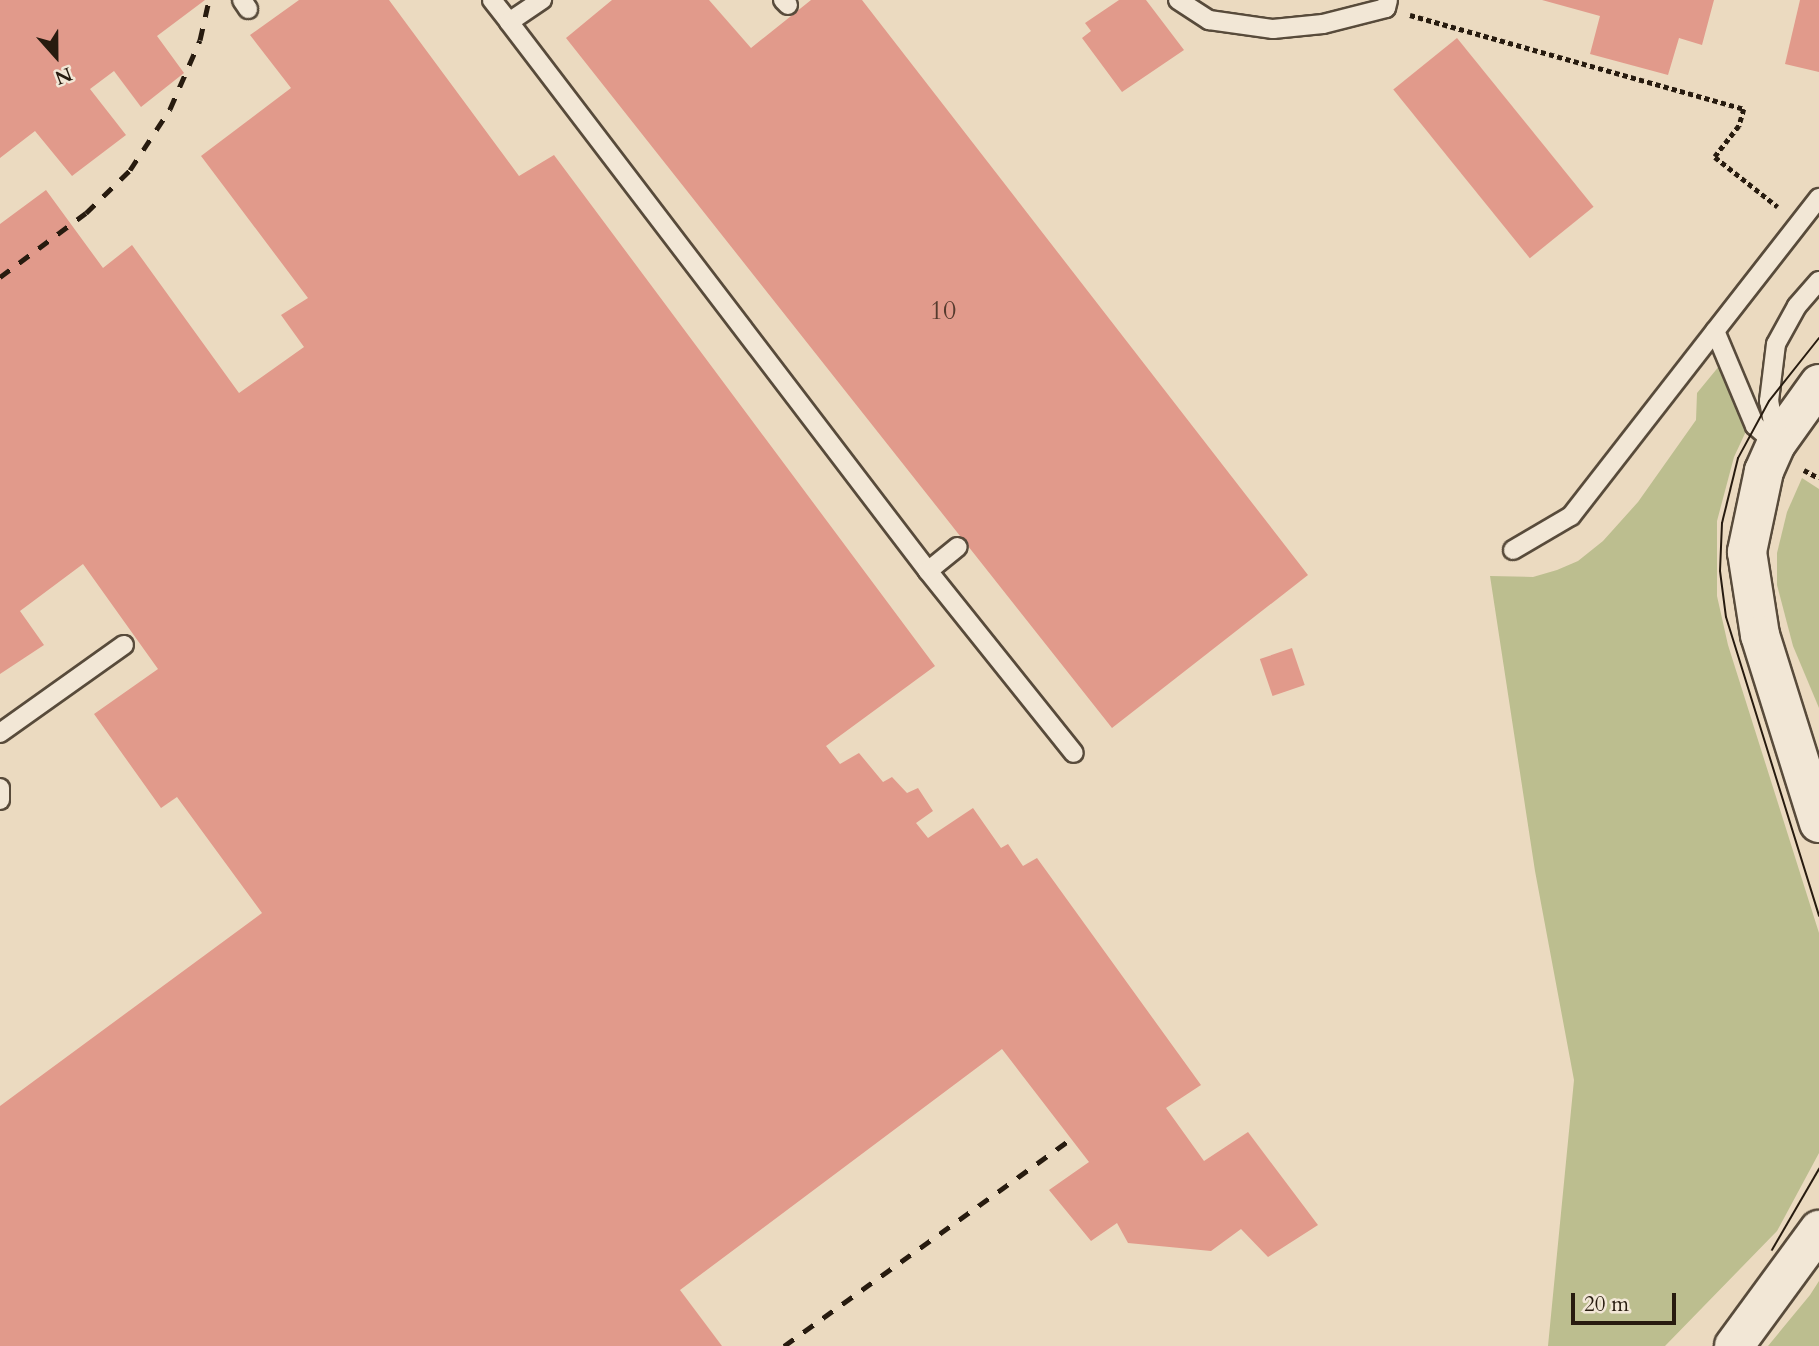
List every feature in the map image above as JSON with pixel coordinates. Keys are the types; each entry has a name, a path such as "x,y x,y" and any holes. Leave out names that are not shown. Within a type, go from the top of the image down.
{"street":[{"path":"1819,384 1776,444 1755,496 1749,577 1760,635 1812,780 1819,823"},
{"path":"1734,1346 1819,1230"}],"lane":[{"path":"492,0 928,571 1074,753"},
{"path":"509,22 542,0"},
{"path":"1178,0 1209,20 1273,29 1323,24 1387,4"},
{"path":"1513,550 1571,516 1819,198"},
{"path":"1776,444 1769,401 1776,344 1797,306 1819,281"},
{"path":"1716,331 1755,426 1776,444"},
{"path":"928,571 958,547"},
{"path":"0,733 124,645"},
{"path":"0,788 0,800"}],"path":[{"path":"1387,4 1744,109 1739,126 1715,157 1799,224"}],"green space":[{"path":"1720,365 1748,427 1734,457 1717,521 1717,596 1728,645 1819,933 1819,1153 1777,1231 1665,1346 1548,1346 1574,1080 1535,871 1490,576 1533,577 1557,570 1578,561 1603,541 1638,502 1696,420 1697,393"},
{"path":"1802,478 1819,489 1819,708 1793,646 1777,585 1777,553 1787,512"},
{"path":"1819,1281 1819,1346 1768,1346 1810,1295"}],"building":[{"path":"0,0 205,0 157,36 184,73 141,107 114,71 90,89 126,135 72,176 35,131 0,158"},
{"path":"299,0 389,0 519,176 554,155 935,666 826,746 840,764 859,753 883,782 892,777 907,793 918,788 933,811 916,823 928,838 973,808 1001,848 1008,844 1023,866 1037,858 1201,1085 1166,1108 1204,1161 1248,1132 1318,1225 1268,1257 1241,1229 1211,1251 1128,1243 1117,1223 1091,1241 1049,1190 1089,1162 1002,1049 680,1290 722,1346 0,1346 0,1106 262,913 177,797 161,808 94,714 158,669 83,564 20,611 44,645 0,674 0,224 46,190 103,268 132,245 239,393 304,347 281,315 308,298 201,156 291,88 250,35"},
{"path":"612,0 709,0 751,48 811,0 862,0 1308,575 1112,728 566,38"},
{"path":"1119,0 1146,0 1184,50 1122,92 1082,38 1091,31 1085,23"},
{"path":"1542,0 1714,0 1702,45 1679,38 1668,75 1590,54 1600,16"},
{"path":"1800,0 1819,0 1819,72 1785,64"},
{"path":"1457,38 1594,207 1530,258 1393,90"},
{"path":"1292,648 1305,685 1273,696 1260,659"}],"tram line":[{"path":"1819,338 1769,401 1738,458 1722,523 1720,571 1726,617 1819,916"},
{"path":"1772,1250 1819,1169"}],"railway":[{"path":"0,277 86,213 130,170 170,109 200,40 209,0"},
{"path":"784,1346 1070,1140"}]}
